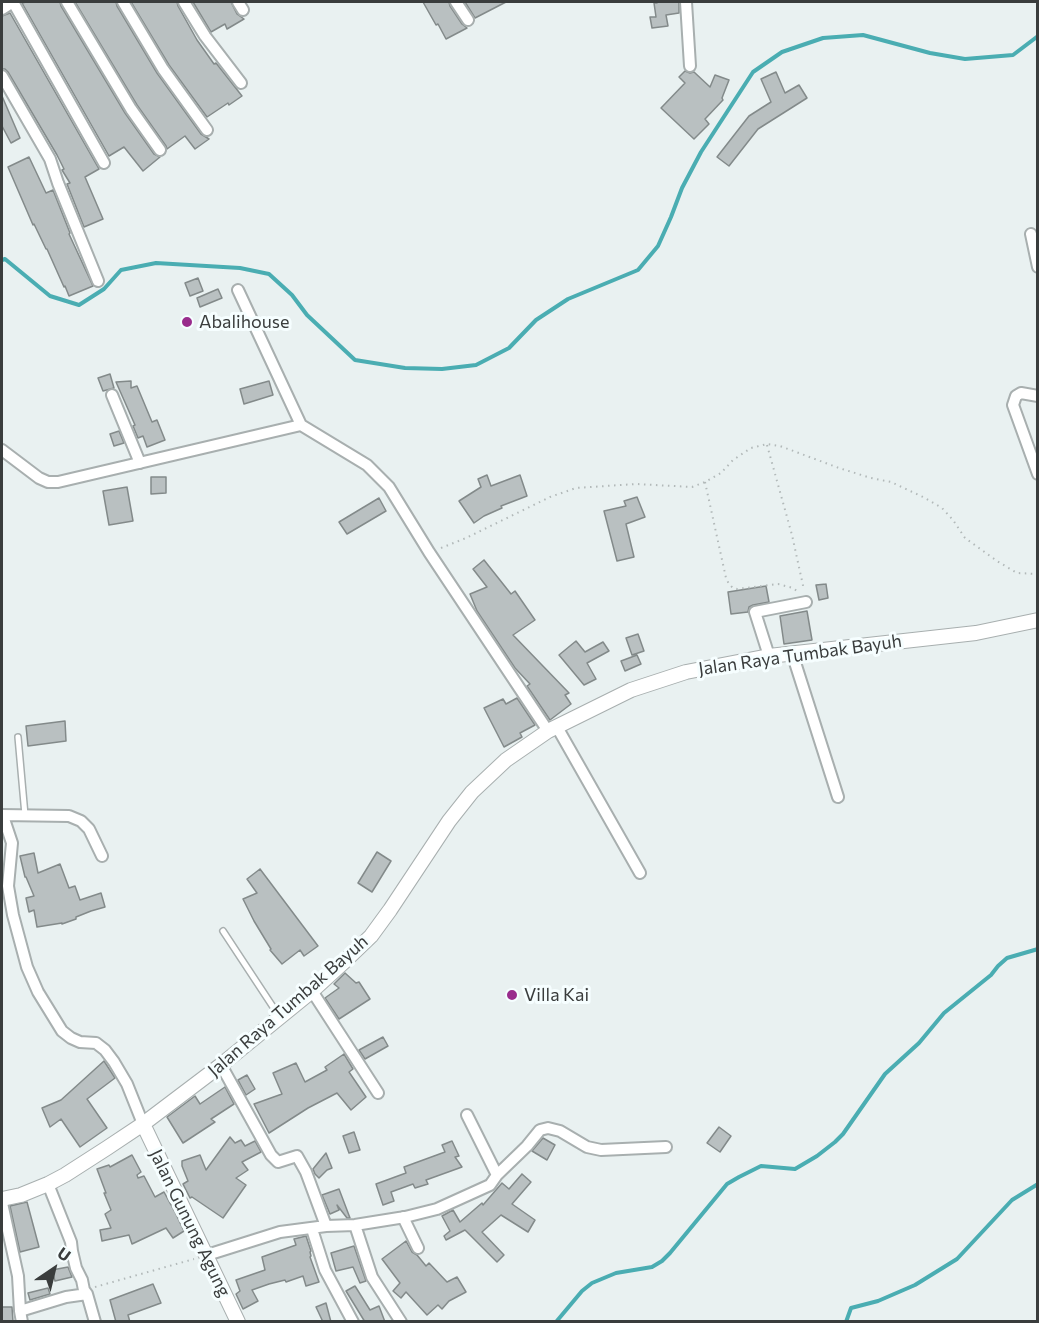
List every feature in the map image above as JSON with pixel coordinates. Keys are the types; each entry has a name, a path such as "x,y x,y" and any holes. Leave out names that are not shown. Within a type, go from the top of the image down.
{"street":[{"path":"2,9 13,2 104,163"},
{"path":"67,2 131,109 160,150"},
{"path":"123,2 164,69 207,130"},
{"path":"184,2 205,36 241,83"},
{"path":"456,2 468,20"},
{"path":"686,2 690,66"},
{"path":"2,76 50,159 98,281"},
{"path":"1031,234 1038,267"},
{"path":"238,290 301,426 367,465 389,487 429,552 552,729 640,873"},
{"path":"1038,396 1021,393 1016,396 1013,405 1038,474"},
{"path":"112,395 140,463"},
{"path":"2,450 39,478 48,482 58,482 301,426"},
{"path":"769,657 755,612 806,602"},
{"name":"Jalan Raya Tumbak Bayuh","path":"2,1201 48,1184 65,1175 143,1124 221,1065 312,991 371,936 449,821 472,792 507,760 552,729 631,690 686,672 792,653 976,633 1038,620"},
{"path":"792,653 838,797"},
{"path":"102,856 89,828 81,821 69,816 2,817 12,843 9,886 13,915 27,967 38,992 62,1031 80,1042 96,1043 105,1050 127,1084 143,1124"},
{"path":"312,991 378,1093"},
{"path":"221,1065 271,1155 278,1162 297,1156 306,1172 327,1227"},
{"path":"467,1115 497,1175"},
{"name":"Jalan Gunung Agung","path":"143,1124 238,1322"},
{"path":"207,1256 280,1232 355,1226 437,1209 490,1185 540,1130 548,1128 560,1131 587,1147 601,1150 666,1147"},
{"path":"48,1184 71,1242 76,1268 95,1322"},
{"path":"2,1201 18,1276 21,1316 66,1297 85,1292"},
{"path":"403,1217 418,1248"},
{"path":"355,1226 372,1277 401,1322"},
{"path":"312,1229 325,1270 353,1322"}],"lane":[{"path":"18,737 25,815"},
{"path":"223,931 280,1017"}],"path":[{"path":"429,552 466,538 550,497 576,488 636,484 692,487 721,473 733,460 751,448 767,444 780,446 871,478 891,482 942,508 965,538 997,561 1017,573 1038,574"},
{"path":"767,444 792,535 806,602"},
{"path":"705,482 729,584 737,590 778,584 793,588 806,602"},
{"path":"85,1292 207,1256"}],"building":[{"path":"60,2 125,113 154,154 160,157 143,171 124,147 109,156 22,3"},
{"path":"75,2 116,2 157,73 201,134 209,139 195,149 185,136 167,149 137,105"},
{"path":"131,2 177,2 197,40 242,96 207,117 169,65"},
{"path":"193,2 231,2 237,14 244,19 227,29 225,24 211,32"},
{"path":"423,2 449,2 462,24 467,28 446,39"},
{"path":"465,2 506,2 475,18"},
{"path":"679,2 679,13 666,15 668,26 652,28 650,17 656,17 654,3"},
{"path":"10,13 99,169 85,177 103,219 84,227 67,184 70,183 57,155 8,72 2,69 2,16"},
{"path":"685,71 694,72 710,87 715,75 729,80 723,100 705,119 709,124 694,139 661,108 685,83 679,77"},
{"path":"776,72 785,93 799,85 807,98 758,129 729,166 717,157 749,116 771,102 761,79"},
{"path":"2,96 20,138 11,143 2,126"},
{"path":"29,157 46,193 53,190 69,234 93,286 69,296 33,225 8,167"},
{"path":"198,278 203,291 190,296 185,283"},
{"path":"218,289 222,298 200,307 197,298"},
{"path":"110,374 114,388 103,391 98,378"},
{"path":"131,381 131,388 137,386 152,422 157,420 165,440 147,447 143,436 138,438 133,426 135,425 116,382"},
{"path":"269,381 273,395 244,404 240,389"},
{"path":"119,431 124,443 114,446 110,434"},
{"path":"487,475 491,486 520,475 527,496 501,506 502,508 474,523 459,501 481,487 478,479"},
{"path":"151,477 166,477 166,493 151,494"},
{"path":"127,487 133,521 109,525 103,491"},
{"path":"637,497 645,517 626,524 634,557 617,561 604,511 626,506 624,501"},
{"path":"379,498 386,511 347,534 339,522"},
{"path":"484,560 511,594 515,591 535,620 513,635 569,693 565,695 571,704 550,720 527,686 530,684 515,668 477,611 470,594 487,587 473,569"},
{"path":"826,584 828,598 819,600 816,585"},
{"path":"766,586 769,602 753,605 749,607 748,612 731,614 728,592"},
{"path":"807,611 812,640 784,644 780,616"},
{"path":"638,634 644,651 632,655 626,638"},
{"path":"576,641 585,652 603,642 609,651 587,663 596,679 584,685 559,655"},
{"path":"637,655 641,664 625,671 621,661"},
{"path":"517,698 535,725 520,733 522,737 504,747 484,708 503,699 506,704"},
{"path":"65,721 66,741 28,746 26,726"},
{"path":"377,852 391,861 372,892 358,883"},
{"path":"34,853 38,873 60,864 69,888 75,886 80,900 101,893 105,907 62,924 37,927 34,910 29,912 26,898 34,896 25,877 20,856"},
{"path":"260,869 318,946 304,956 300,950 282,964 270,950 243,899 257,893 247,879"},
{"path":"345,973 356,983 359,982 370,999 339,1019 325,998 339,988 334,984"},
{"path":"383,1037 388,1046 365,1059 359,1050"},
{"path":"344,1054 353,1069 349,1072 366,1097 351,1110 337,1093 269,1133 254,1104 282,1094 273,1073 296,1063 305,1082 327,1070 325,1067"},
{"path":"104,1061 115,1078 87,1099 107,1128 80,1147 61,1119 50,1127 42,1108 61,1100"},
{"path":"247,1075 255,1089 246,1095 238,1080"},
{"path":"225,1087 234,1104 211,1119 215,1122 183,1143 167,1117 195,1096 200,1104"},
{"path":"719,1127 731,1136 720,1152 707,1143"},
{"path":"354,1132 360,1150 349,1153 343,1136"},
{"path":"230,1137 235,1143 241,1140 245,1146 255,1141 261,1152 242,1162 248,1170 236,1178 246,1185 223,1218 192,1197 190,1198 183,1184 188,1181 182,1161 200,1155 206,1170"},
{"path":"543,1138 555,1145 547,1160 532,1151"},
{"path":"452,1141 459,1156 455,1157 462,1167 426,1180 428,1184 415,1188 413,1184 391,1192 394,1201 383,1205 376,1184 406,1173 404,1167 445,1152 442,1145"},
{"path":"326,1153 332,1168 319,1178 313,1169"},
{"path":"132,1155 141,1172 137,1175 138,1178 144,1176 155,1197 164,1192 176,1214 184,1231 173,1238 166,1228 132,1244 129,1235 102,1241 100,1230 111,1228 105,1214 111,1210 97,1169 109,1165 110,1167"},
{"path":"522,1174 531,1182 512,1204 535,1220 528,1232 501,1215 482,1232 504,1255 497,1262 465,1230 446,1240 444,1236 450,1231 442,1216 453,1210 460,1222 482,1203 483,1205 502,1183 509,1189"},
{"path":"339,1189 350,1218 347,1218 337,1205 339,1210 330,1214 322,1195"},
{"path":"27,1202 39,1247 20,1252 10,1206"},
{"path":"306,1236 311,1251 310,1257 319,1282 306,1286 303,1276 252,1290 258,1301 243,1309 236,1294 240,1291 236,1280 265,1270 262,1257 296,1245 294,1239"},
{"path":"406,1241 412,1252 426,1266 429,1263 447,1282 457,1277 466,1292 449,1301 442,1309 438,1305 427,1315 406,1292 401,1298 393,1291 400,1283 382,1259"},
{"path":"354,1246 366,1281 360,1283 353,1267 336,1271 331,1253"},
{"path":"68,1267 72,1277 55,1281 52,1270"},
{"path":"153,1284 161,1303 128,1315 130,1322 116,1322 110,1300"},
{"path":"355,1286 370,1310 379,1306 385,1322 365,1322 346,1291"},
{"path":"48,1288 50,1294 30,1300 28,1293"},
{"path":"326,1303 331,1322 323,1322 316,1307"},
{"path":"2,1307 12,1307 13,1322 2,1322"}],"waterway":[{"path":"2,260 5,259 50,296 79,305 104,289 121,270 156,263 240,268 269,274 292,295 307,315 355,360 405,368 442,369 476,365 509,348 536,320 568,299 638,270 658,246 682,188 701,152 753,72 782,52 823,38 863,35 930,53 965,59 1013,55 1038,36"},
{"path":"556,1322 582,1291 592,1283 616,1273 652,1267 662,1261 727,1184 761,1166 795,1169 817,1156 843,1134 885,1074 919,1043 944,1013 991,975 1007,958 1038,949"},
{"path":"846,1322 851,1308 878,1301 915,1285 957,1259 1012,1200 1038,1184"}],"place":[{"name":"Abalihouse","path":"187,322"},
{"name":"Villa Kai","path":"512,995"}]}
